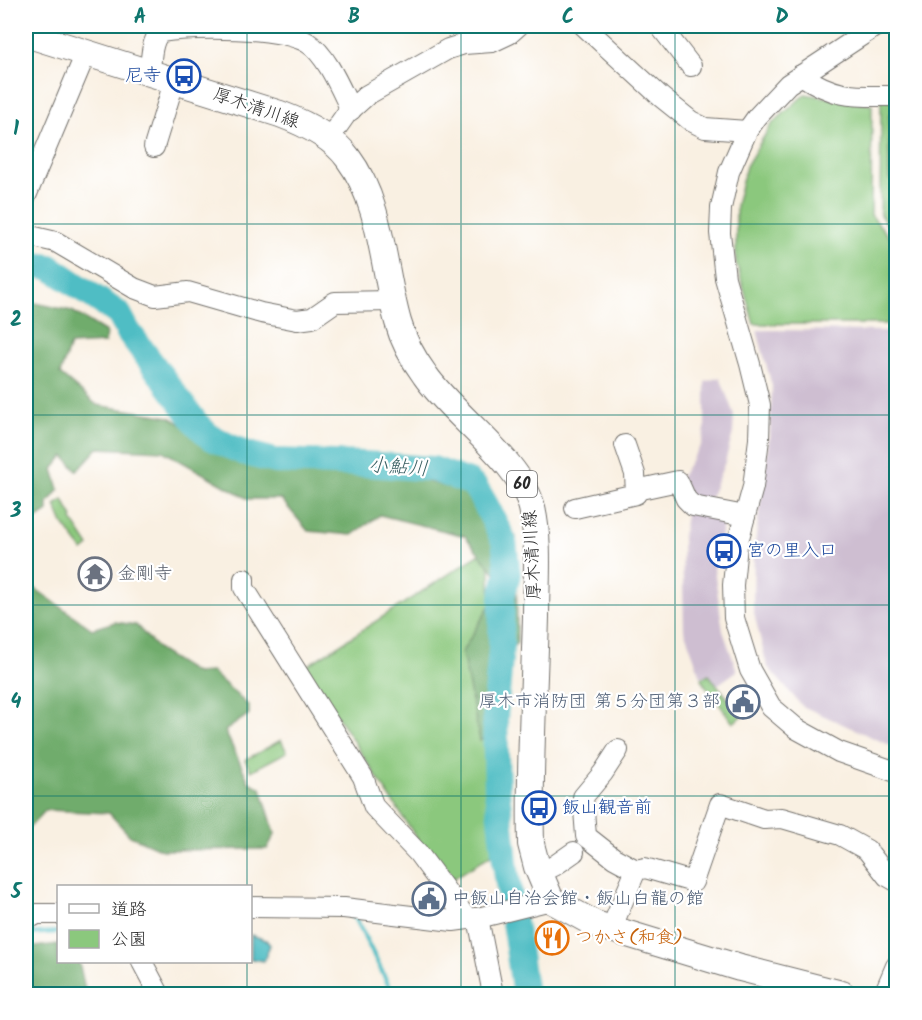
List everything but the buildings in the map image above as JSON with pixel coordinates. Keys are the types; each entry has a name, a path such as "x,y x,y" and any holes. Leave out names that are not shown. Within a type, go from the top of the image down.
{"main road":[{"name":"厚木清川線","path":"26,35 150,72 174,82 297,120 328,140 347,156 360,176 372,207 399,325 424,375 512,469 532,506 537,563 531,844 540,873 543,902"},
{"path":"543,902 610,929 740,968 842,994"}],"street":[{"path":"328,140 351,110 367,95 448,49 464,44 492,42 509,34 518,26"},
{"path":"584,26 660,97 691,121 705,128 747,131"},
{"path":"876,26 788,84 747,131 729,172 721,208 720,233 725,278 760,405 759,439 753,487 737,544 733,585 734,618 750,670 771,707 797,729 839,752 897,772"},
{"path":"150,72 153,47 160,32 211,28 282,30 309,44 330,68 351,110"},
{"path":"668,32 691,66"},
{"path":"26,196 86,53"},
{"path":"801,75 818,87 845,96 897,96"},
{"path":"154,147 174,82"},
{"path":"26,235 56,242 134,288 155,296 188,292 261,313 297,320 312,318 335,302 393,301"},
{"path":"575,508 636,494 635,474 626,445"},
{"path":"636,490 678,481 686,499 693,506 745,516"},
{"path":"244,579 244,588 363,777 374,807 477,917 493,994"},
{"path":"618,750 583,797 586,836 614,858 636,870 645,868 693,882 720,804 764,819 782,818 840,835 867,850 887,876 897,881"},
{"path":"540,873 574,852"},
{"path":"610,929 636,870"},
{"path":"252,907 344,908 453,921 543,902"},
{"path":"29,916 57,914"},
{"path":"143,963 159,994"},
{"path":"884,994 897,966"}],"shaded area":[{"path":"757,330 896,331 896,748 802,706 767,666 753,609 754,551 770,432 772,386"},
{"path":"720,377 734,415 733,433 725,462 708,503 691,500 680,478 701,445 705,429 705,382"},
{"path":"687,508 726,514 714,569 723,631 737,671 717,685 709,674 701,677 684,630 682,540"}],"green space":[{"path":"805,94 872,105 871,215 896,245 896,324 754,324 736,262 736,205 746,166 771,125"},
{"path":"881,96 896,99 896,236 880,215"},
{"path":"896,101 896,183 889,179 889,116"},
{"path":"31,302 72,311 106,332 105,343 70,345 60,374 97,405 170,417 235,458 372,466 494,500 516,537 517,643 491,666 492,731 480,741 462,652 503,583 465,536 380,515 352,535 308,531 281,499 248,499 163,451 98,448 77,471 64,456 53,469 59,489 48,503 48,511 32,522 26,548 26,306"},
{"path":"63,500 73,517 72,520 89,546 83,551 63,524 55,505"},
{"path":"489,548 499,850 446,883 305,667"},
{"path":"26,582 92,629 115,622 136,625 160,651 195,673 212,672 249,706 249,714 225,731 249,782 261,788 275,834 267,849 162,850 130,836 109,813 46,810 26,831"},
{"path":"709,675 742,716 733,723 702,681 701,678"},
{"path":"281,740 287,752 251,771 245,760"},
{"path":"57,944 57,963 79,963 86,994 26,994 26,948"}],"water":[{"path":"252,935 266,940 270,945 264,961 252,959"}],"waterway":[{"name":"小鮎川","path":"26,264 50,267 119,314 128,331 197,424 210,437 245,453 275,461 433,469 469,482 476,488 504,541 508,574 502,597 501,647 495,718 497,791 506,870 525,994"},
{"path":"352,917 355,917 393,994"},
{"path":"26,934 57,932"}],"place":[{"name":"尼寺","path":"184,76"},
{"name":"宮の里入口","path":"724,551"},
{"name":"金剛寺","path":"95,574"},
{"name":"厚木市消防団 第５分団第３部","path":"743,702"},
{"name":"飯山観音前","path":"539,808"},
{"name":"中飯山自治会館・飯山白龍の館","path":"429,899"},
{"name":"つかさ(和食)","path":"552,938"}]}
